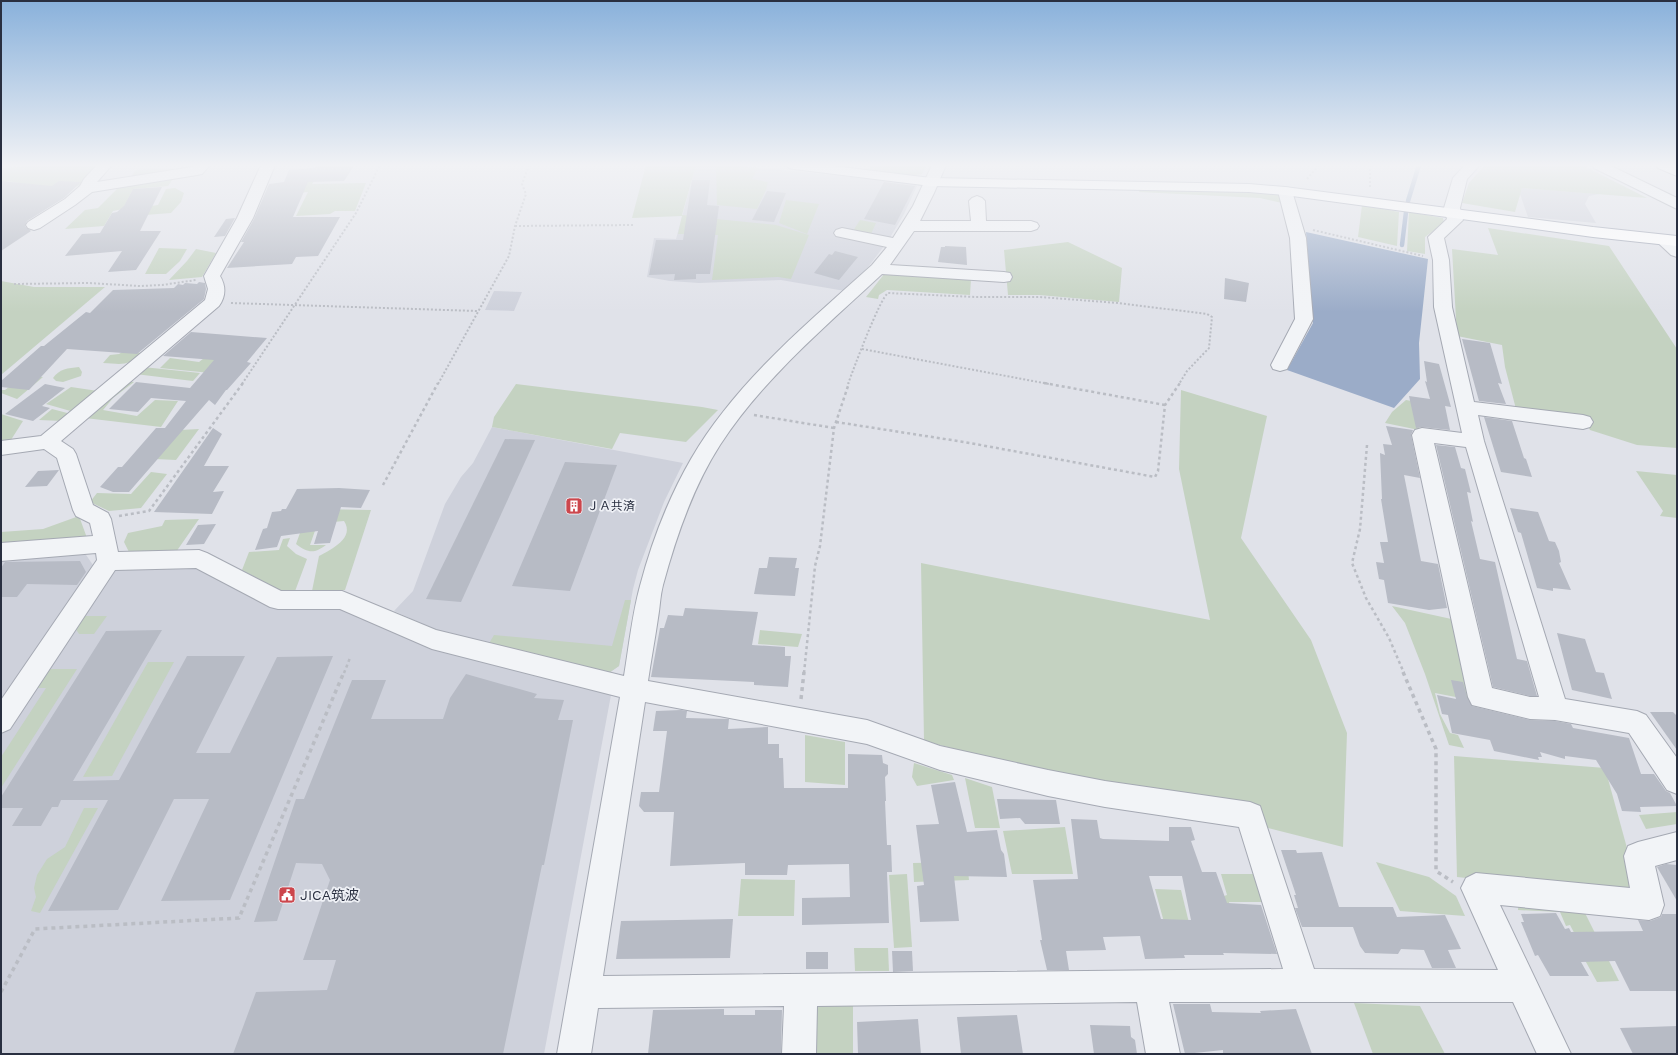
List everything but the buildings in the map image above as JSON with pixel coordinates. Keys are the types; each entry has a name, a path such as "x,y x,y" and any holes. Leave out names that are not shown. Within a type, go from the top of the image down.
{"main road":[{"path":"1462,214 1670,240"}],"street":[{"path":"34,225 51,214"},
{"path":"47,442 213,302 217,290 216,283 212,276 247,214"},
{"path":"574,1054 651,587 665,541 681,500 695,471 712,442 733,412 771,370 878,269 904,235 914,214"},
{"path":"978,214 979,226"},
{"path":"1280,365 1304,319 1298,238 1292,214"},
{"path":"1453,214 1455,220 1436,237 1441,260 1443,307 1474,441 1555,709"},
{"path":"842,233 904,235 979,226 1031,226"},
{"path":"1670,240 1677,252"},
{"path":"878,269 1004,277"},
{"path":"1466,407 1583,422"},
{"path":"1474,441 1422,435 1481,697 1530,708 1555,709 1637,723 1677,781"},
{"path":"1,448 47,442 53,444 66,454 84,510 100,519 107,553 1,722"},
{"path":"1,552 107,553 199,559 278,600 342,600 432,639 633,689 867,732 940,758 1048,783 1105,794 1250,815 1304,985"},
{"path":"1476,888 1649,905 1638,856 1677,846"},
{"path":"1476,888 1554,1054"},
{"path":"585,992 1304,985 1522,986"},
{"path":"1150,987 1163,1054"},
{"path":"799,1054 802,990"}],"path":[{"path":"100,519 149,511 258,362 355,214"},
{"path":"384,485 477,311 509,256 514,226 518,214"},
{"path":"514,226 633,225"},
{"path":"1295,226 1441,260"},
{"path":"14,284 162,285 212,276"},
{"path":"799,719 815,566 820,546 834,428 836,422 862,349 885,294 975,297 1040,297 1118,303 1207,314 1212,317 1208,348 1187,371 1165,405 1158,471 1155,476 964,442 836,422"},
{"path":"213,302 294,306 477,311"},
{"path":"862,349 1165,405"},
{"path":"733,412 834,428"},
{"path":"1367,445 1363,507 1360,529 1352,563 1366,598 1389,638 1436,749 1436,871 1457,885 1476,888"},
{"path":"1,992 35,929 239,918 350,658"}],"shaded area":[{"path":"683,214 904,214 888,241 868,267 845,291 781,280 699,283 670,281 647,277 654,238 676,239"},
{"path":"1527,214 1591,214 1596,223 1528,217"},
{"path":"494,291 522,292 514,311 485,310"},
{"path":"492,427 683,463 664,502 638,570 633,589 619,666 606,675 443,633 394,611 413,591 445,504 461,477 473,463"},
{"path":"84,552 95,568 1,706 1,559"},
{"name":"JICA筑波","path":"195,565 273,607 335,607 427,647 611,695 544,1054 1,1054 1,736 109,573 122,567"}],"green space":[{"path":"81,214 111,214 104,226 65,229"},
{"path":"133,214 155,214 132,216"},
{"path":"297,214 326,214 296,216"},
{"path":"633,214 682,214 704,217 699,234 678,234 682,216 632,218"},
{"path":"782,214 815,214 807,234 779,223"},
{"path":"1361,214 1399,214 1397,246 1358,237"},
{"path":"1409,214 1422,214 1443,218 1444,223 1425,237 1425,254 1407,251"},
{"path":"706,218 776,225 809,235 791,279 778,277 712,280 718,235 702,235"},
{"path":"860,220 876,223 871,234 853,231"},
{"path":"1488,228 1609,246 1677,349 1677,448 1637,445 1590,430 1584,419 1516,409 1505,367 1502,345 1457,336 1452,249 1498,255"},
{"path":"1068,242 1122,268 1119,302 1039,295 1008,295 1004,250"},
{"path":"159,248 187,249 180,261 166,274 145,274"},
{"path":"196,249 216,253 202,277 169,280 187,261"},
{"path":"885,273 971,279 970,295 887,290 879,295 878,299 866,297"},
{"path":"1,281 34,287 105,287 1,375"},
{"path":"124,351 142,353 133,361 128,363 103,363 110,355 119,354"},
{"path":"208,355 225,355 211,373 160,368 170,358 199,362"},
{"path":"79,367 82,372 81,376 63,382 56,381 53,378 61,371"},
{"path":"143,367 200,373 193,381 135,374"},
{"path":"24,376 43,377 17,399 1,393 1,390 5,390"},
{"path":"128,381 134,382 113,398 103,410 137,416 155,400 178,401 161,427 85,418"},
{"path":"516,384 718,410 686,442 620,433 612,449 492,427 494,417"},
{"path":"71,387 98,391 74,412 46,404"},
{"path":"1181,390 1267,416 1241,538 1311,640 1347,733 1343,847 924,741 921,563 1210,620 1179,469"},
{"path":"1406,400 1422,403 1419,430 1385,423 1392,412"},
{"path":"52,409 71,414 62,421 39,420"},
{"path":"1,414 23,421 9,443 1,444"},
{"path":"199,429 176,460 155,459 180,430"},
{"path":"1636,471 1677,475 1677,518 1660,516 1663,511"},
{"path":"151,472 167,474 141,508 109,511 90,502 97,493 131,494"},
{"path":"314,509 371,510 345,590 312,591 319,556 336,546 347,533 347,527 344,521 322,523 317,525 310,545 326,545 318,550 308,551 296,544 300,533 306,529"},
{"path":"79,516 87,538 1,545 1,532 43,529"},
{"path":"199,519 176,552 129,552 124,542 128,533 162,526 165,520"},
{"path":"290,538 287,546 296,554 307,559 294,594 283,592 242,570 249,552 279,550 283,539"},
{"path":"625,600 631,600 619,666 606,675 488,645 494,635 612,646"},
{"path":"1392,606 1456,620 1476,701 1435,693 1440,714 1450,733 1458,735 1464,748 1449,745 1425,674 1405,623"},
{"path":"84,616 107,616 94,634 79,634 75,628"},
{"path":"760,630 802,634 798,647 758,644"},
{"path":"148,662 174,662 112,776 83,777"},
{"path":"48,669 77,669 1,788 1,757 46,688 36,688"},
{"path":"805,735 845,742 845,785 805,782"},
{"path":"1454,756 1605,768 1627,848 1637,896 1457,877"},
{"path":"914,763 952,775 954,780 917,786 912,777"},
{"path":"965,778 992,787 1000,828 975,828"},
{"path":"84,808 98,808 40,913 31,911 36,897 34,888 37,875 47,859 65,847"},
{"path":"1677,812 1677,824 1646,829 1639,815"},
{"path":"963,825 969,880 914,882 913,863 957,862"},
{"path":"1065,827 1073,874 1012,874 1003,831"},
{"path":"1376,862 1429,877 1456,896 1465,916 1400,911"},
{"path":"907,874 912,947 894,948 889,875"},
{"path":"1221,874 1257,874 1265,902 1229,902 1232,918 1221,897 1227,895"},
{"path":"741,879 795,880 794,916 738,916"},
{"path":"1155,889 1181,890 1190,927 1165,926"},
{"path":"1519,899 1583,909 1619,981 1597,982 1576,944 1580,944 1570,925 1566,926 1560,912 1518,910"},
{"path":"854,948 888,948 889,971 855,971"},
{"path":"1354,1003 1420,1006 1445,1054 1373,1054"},
{"path":"853,1004 853,1054 809,1054 813,1005"}],"water":[{"path":"1306,232 1428,259 1419,343 1420,379 1394,408 1287,370 1313,323"}],"waterway":[{"path":"1402,245 1406,214"}],"place":[{"name":"ＪＡ共済","path":"574,506"},
{"name":"JICA筑波","path":"287,895"}]}
